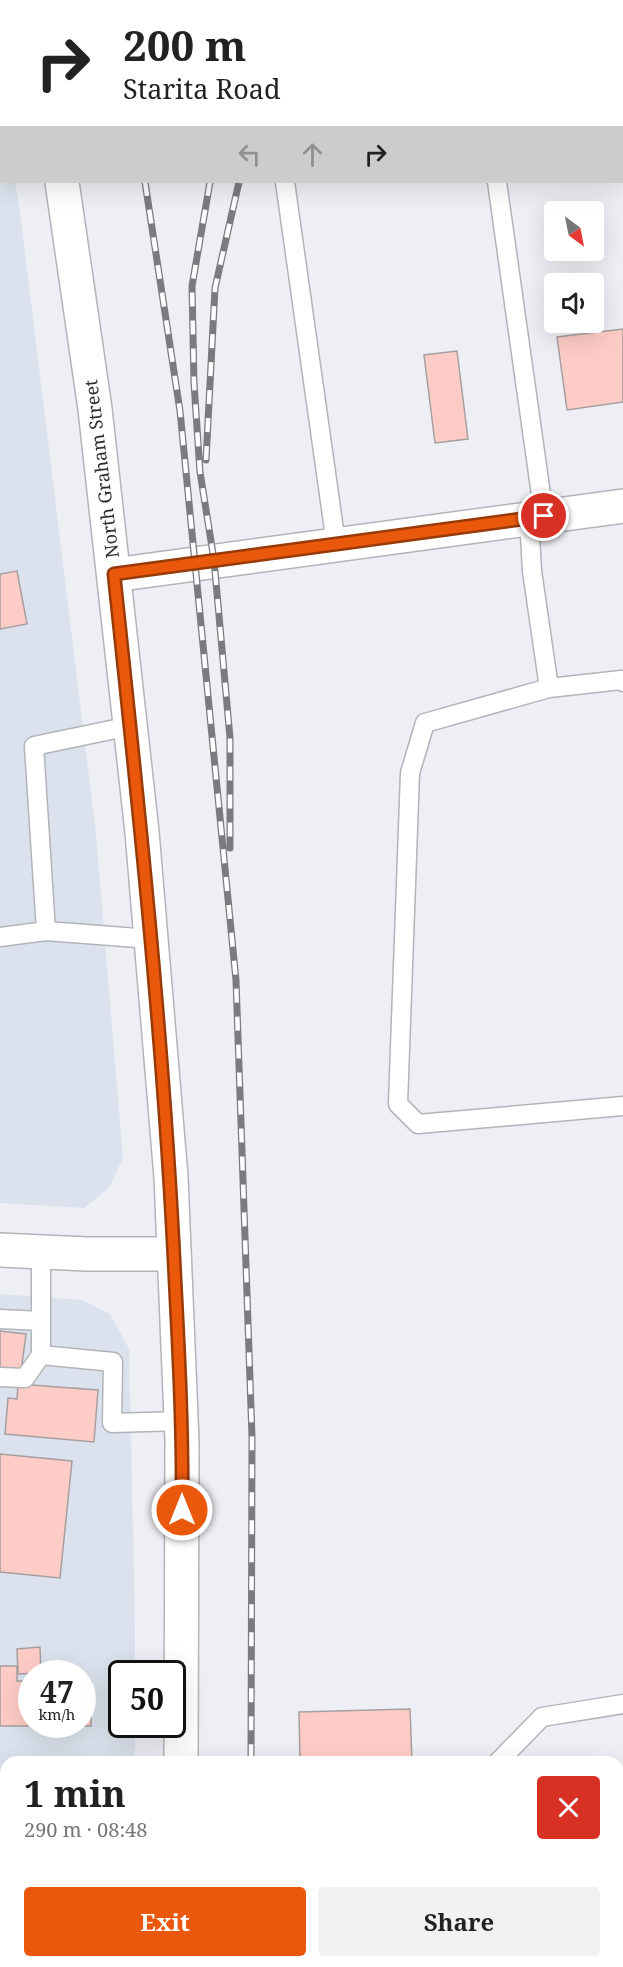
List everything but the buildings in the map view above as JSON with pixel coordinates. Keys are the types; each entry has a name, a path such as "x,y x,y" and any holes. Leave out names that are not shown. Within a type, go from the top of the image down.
{"main road":[{"name":"North Graham Street","path":"62,183 95,409 114,574 151,939 171,1177 182,1421 181,1756"},
{"path":"114,574 623,506"},
{"path":"0,1250 87,1254 174,1254"}],"lane":[{"path":"285,183 336,544"},
{"path":"497,183 537,517 532,571 549,688"},
{"path":"623,682 621,680 549,688 425,723 410,773 398,1104 418,1124 623,1106"},
{"path":"46,932 34,746 130,726"},
{"path":"0,937 46,932 151,939"},
{"path":"0,1377 26,1378 41,1355 41,1252"},
{"path":"0,1319 41,1321"},
{"path":"41,1355 113,1362 111,1423 182,1421"},
{"path":"504,1756 542,1717 623,1704"}],"shaded area":[{"path":"0,183 15,183 96,834 123,1158 109,1188 84,1208 0,1203"},
{"path":"0,1294 83,1300 110,1314 129,1349 135,1660 108,1660 108,1738 135,1738 135,1756 0,1756"}],"railway":[{"path":"145,183 180,411 236,980 252,1437 251,1756"},
{"path":"210,183 192,286 194,383 200,472 214,560 230,738 230,848"},
{"path":"206,460 215,288 239,183"}],"route":[{"path":"182,1510 183,1442 171,1177 142,832 114,574 544,516"}]}
